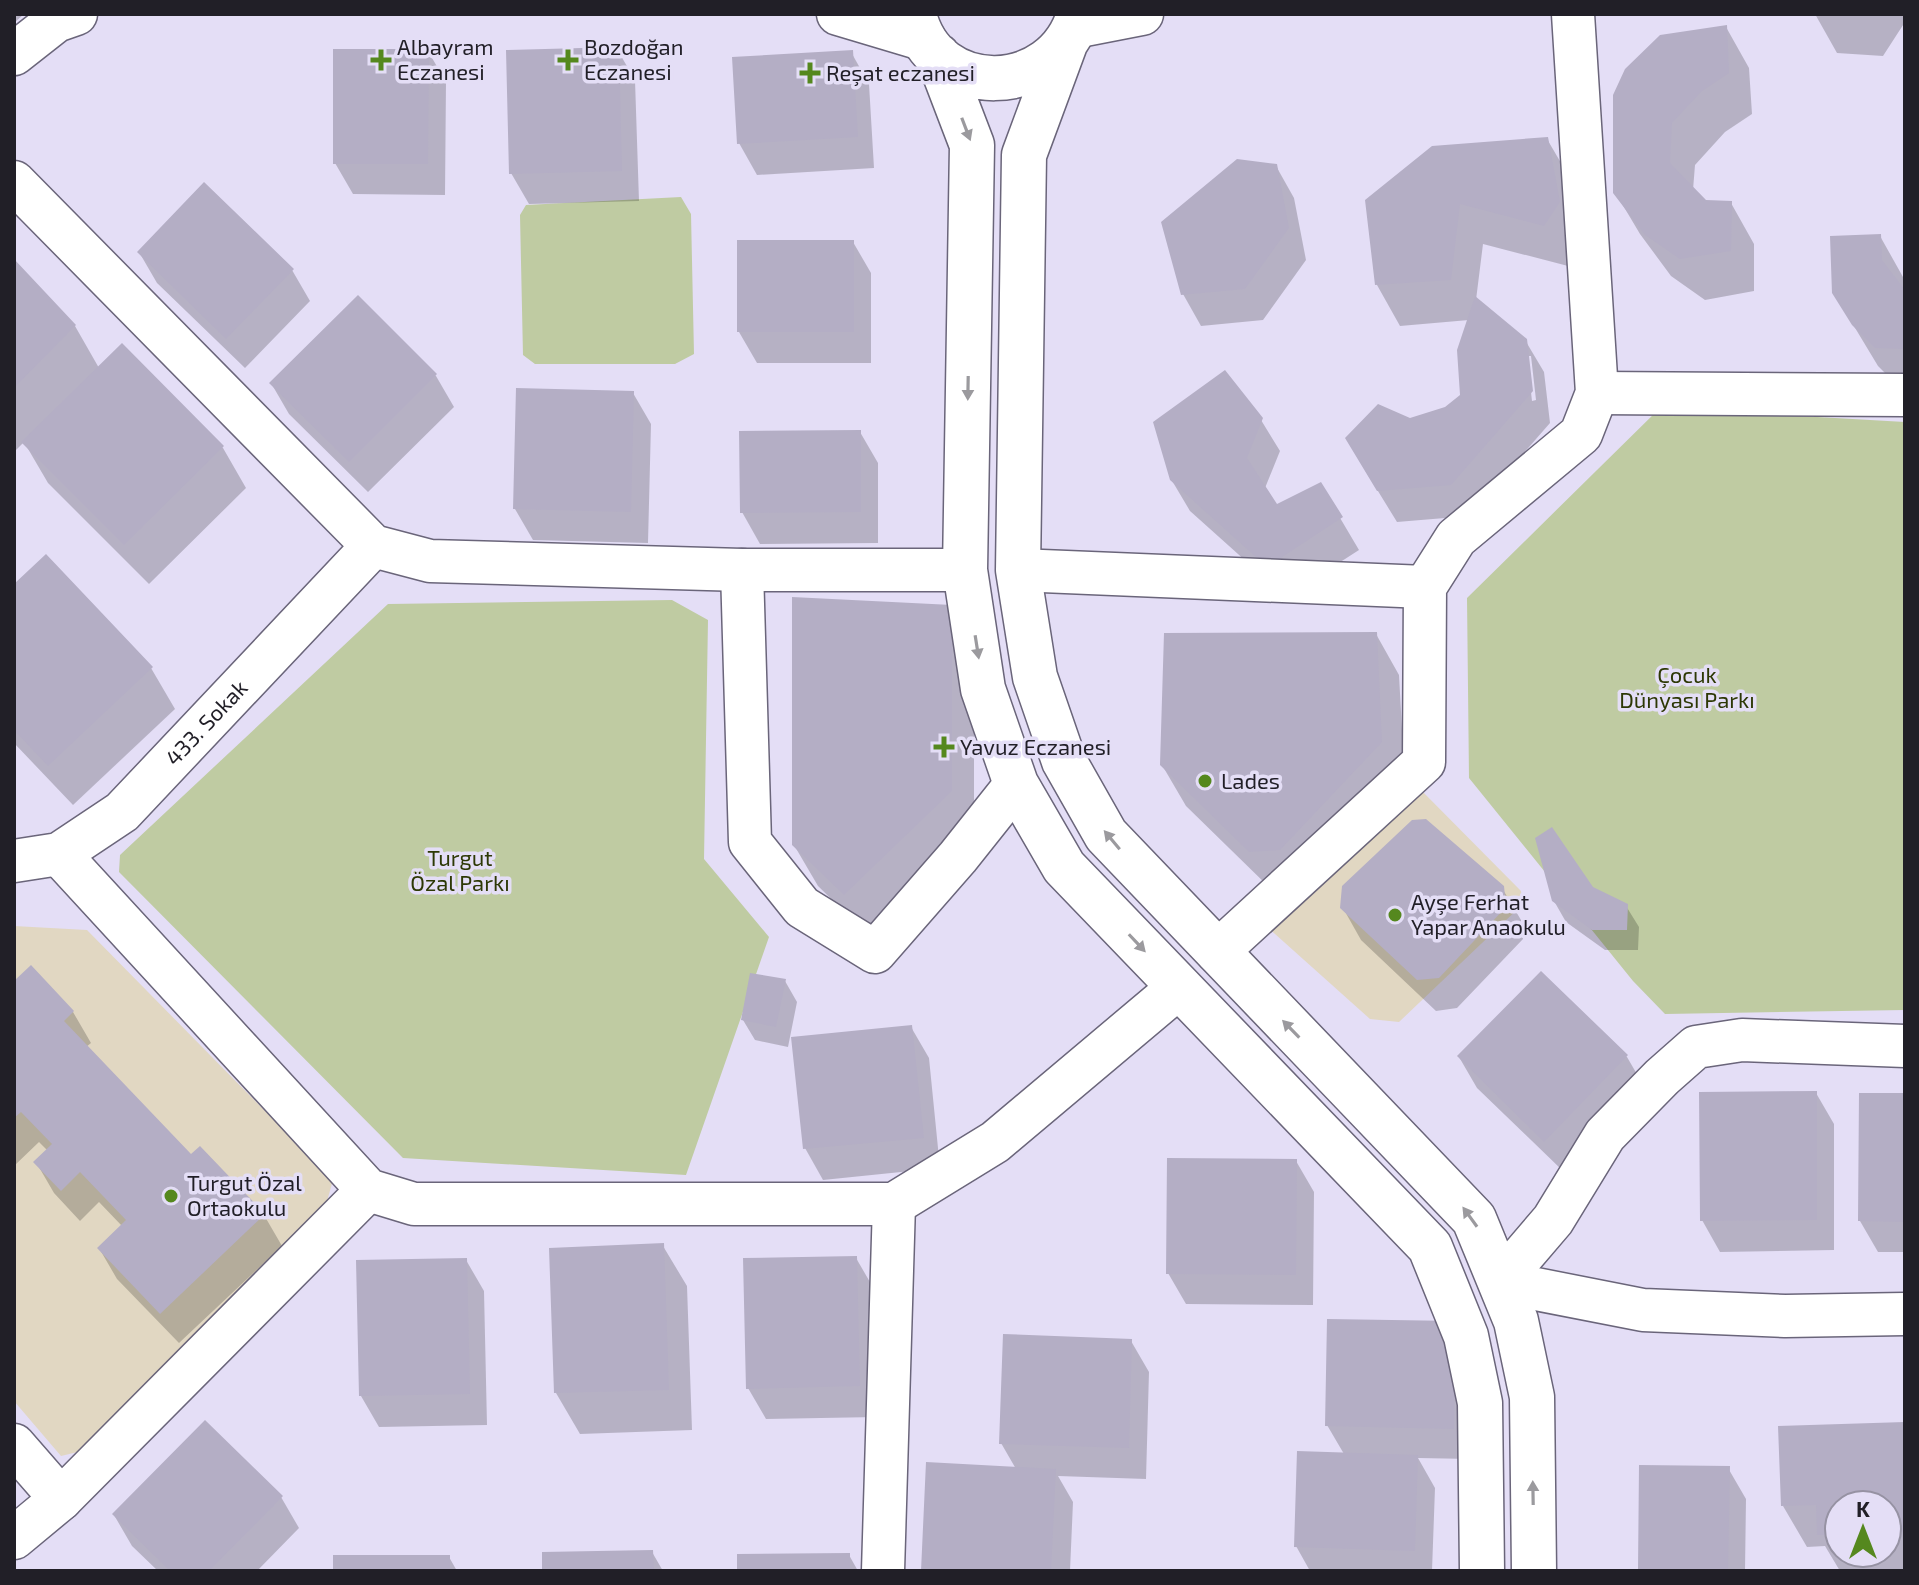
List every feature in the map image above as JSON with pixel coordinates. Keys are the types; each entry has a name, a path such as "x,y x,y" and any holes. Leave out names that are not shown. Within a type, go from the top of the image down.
{"street":[{"path":"14,54 56,21 76,14"},
{"path":"838,14 926,37 955,68 974,76 1004,78 1034,71 1051,60 1073,28 1142,14"},
{"path":"1217,952 1424,762 1425,587 1456,538 1581,434 1597,393 1573,14"},
{"path":"1073,28 1024,155 1018,570 1035,677 1064,761 1106,835 1474,1219 1516,1321 1532,1397 1534,1571"},
{"path":"926,37 972,145 965,570 983,689 1016,784 1064,867 1430,1247 1466,1336 1480,1403 1482,1571"},
{"path":"14,182 373,546 430,561 742,570 965,570"},
{"path":"1597,393 1905,395"},
{"name":"433. Sokak","path":"14,861 59,854 122,812 373,546"},
{"path":"742,570 750,842 802,907 875,952 958,857 1016,784"},
{"path":"1018,570 1425,587"},
{"path":"59,854 368,1190 414,1204 894,1204 995,1142 1178,988"},
{"path":"1500,1282 1553,1220 1605,1135 1696,1047 1742,1040 1905,1046"},
{"path":"14,1538 61,1499 368,1190"},
{"path":"883,1571 894,1204"},
{"path":"1500,1282 1643,1310 1785,1316 1905,1314"},
{"path":"14,1445 61,1499"}],"shaded area":[{"name":"Ayşe Ferhat Yapar Anaokulu","path":"1419,788 1521,891 1523,904 1399,1022 1370,1019 1266,926"},
{"name":"Turgut Özal Ortaokulu","path":"14,926 87,930 333,1180 324,1212 86,1450 61,1456 14,1401"}],"green space":[{"path":"681,197 691,214 694,354 675,364 535,364 523,355 520,215 526,205"},
{"name":"Çocuk Dünyası Parkı","path":"1660,408 1905,422 1905,1010 1665,1014 1633,981 1469,778 1467,598"},
{"name":"Turgut Özal Parkı","path":"672,600 708,620 704,859 769,937 686,1175 403,1158 119,872 120,855 388,604"}],"building":[{"path":"1727,25 1729,73 1702,91 1672,123 1670,163 1706,200 1732,201 1731,251 1680,259 1645,235 1613,193 1613,95 1625,69 1660,35"},
{"path":"619,47 622,171 509,174 506,50"},
{"path":"333,49 429,49 428,164 333,164"},
{"path":"853,50 858,137 737,144 732,57"},
{"path":"1548,137 1560,202 1544,226 1460,204 1451,280 1375,285 1365,200 1432,146"},
{"path":"1237,159 1277,164 1289,228 1245,289 1181,295 1161,222"},
{"path":"204,182 294,269 226,339 137,252"},
{"path":"1881,234 1882,260 1905,290 1905,349 1875,348 1852,325 1832,293 1830,236"},
{"path":"737,240 854,240 854,332 737,332"},
{"path":"14,259 76,325 14,388"},
{"path":"358,295 437,374 349,462 269,383"},
{"path":"1475,296 1527,339 1533,391 1451,485 1377,491 1345,438 1378,404 1410,418 1445,407 1460,395 1457,350"},
{"path":"122,343 224,446 124,545 21,442"},
{"path":"1225,370 1263,418 1247,458 1277,504 1321,482 1343,517 1267,567 1170,480 1153,422"},
{"path":"516,388 634,391 631,512 513,509"},
{"path":"861,430 861,512 740,513 739,431"},
{"path":"46,554 153,667 48,766 14,730 14,584"},
{"path":"792,597 952,605 952,791 844,895 792,845"},
{"path":"1377,632 1382,742 1280,850 1249,852 1160,765 1164,633"},
{"path":"1426,819 1504,886 1506,907 1439,978 1417,980 1340,908 1342,886 1412,820"},
{"path":"1552,827 1593,887 1628,904 1627,930 1592,930 1552,901 1535,838"},
{"path":"31,965 74,1011 64,1021 191,1154 200,1146 265,1214 160,1314 97,1248 126,1220 80,1172 61,1191 33,1162 52,1144 21,1112 14,1118 14,981"},
{"path":"1541,971 1628,1055 1544,1142 1457,1056"},
{"path":"750,973 786,979 776,1027 741,1020"},
{"path":"912,1025 924,1138 803,1149 791,1037"},
{"path":"1817,1091 1817,1220 1700,1221 1699,1092"},
{"path":"1859,1093 1905,1093 1905,1222 1858,1221"},
{"path":"1167,1158 1297,1159 1296,1275 1166,1274"},
{"path":"664,1243 669,1390 554,1393 549,1248"},
{"path":"857,1256 860,1386 746,1389 743,1258"},
{"path":"467,1258 470,1394 359,1396 356,1260"},
{"path":"1327,1319 1456,1321 1454,1429 1325,1426"},
{"path":"1003,1334 1132,1339 1129,1448 999,1444"},
{"path":"205,1420 283,1496 209,1571 170,1571 112,1514"},
{"path":"1905,1422 1905,1532 1903,1489 1823,1489 1823,1535 1817,1535 1816,1505 1781,1506 1778,1426"},
{"path":"1297,1451 1418,1455 1415,1551 1294,1547"},
{"path":"926,1462 1056,1469 1051,1571 921,1571"},
{"path":"1639,1465 1730,1466 1728,1571 1638,1571"},
{"path":"653,1550 654,1571 542,1571 542,1552"},
{"path":"850,1553 850,1571 737,1571 737,1554"},
{"path":"333,1555 450,1555 450,1571 333,1571"}],"place":[{"name":"Albayram Eczanesi","path":"381,60"},
{"name":"Bozdoğan Eczanesi","path":"568,60"},
{"name":"Reşat eczanesi","path":"810,73"},
{"name":"Yavuz Eczanesi","path":"944,747"},
{"name":"Lades","path":"1205,781"},
{"name":"Ayşe Ferhat Yapar Anaokulu","path":"1395,915"},
{"name":"Turgut Özal Ortaokulu","path":"171,1196"}]}
